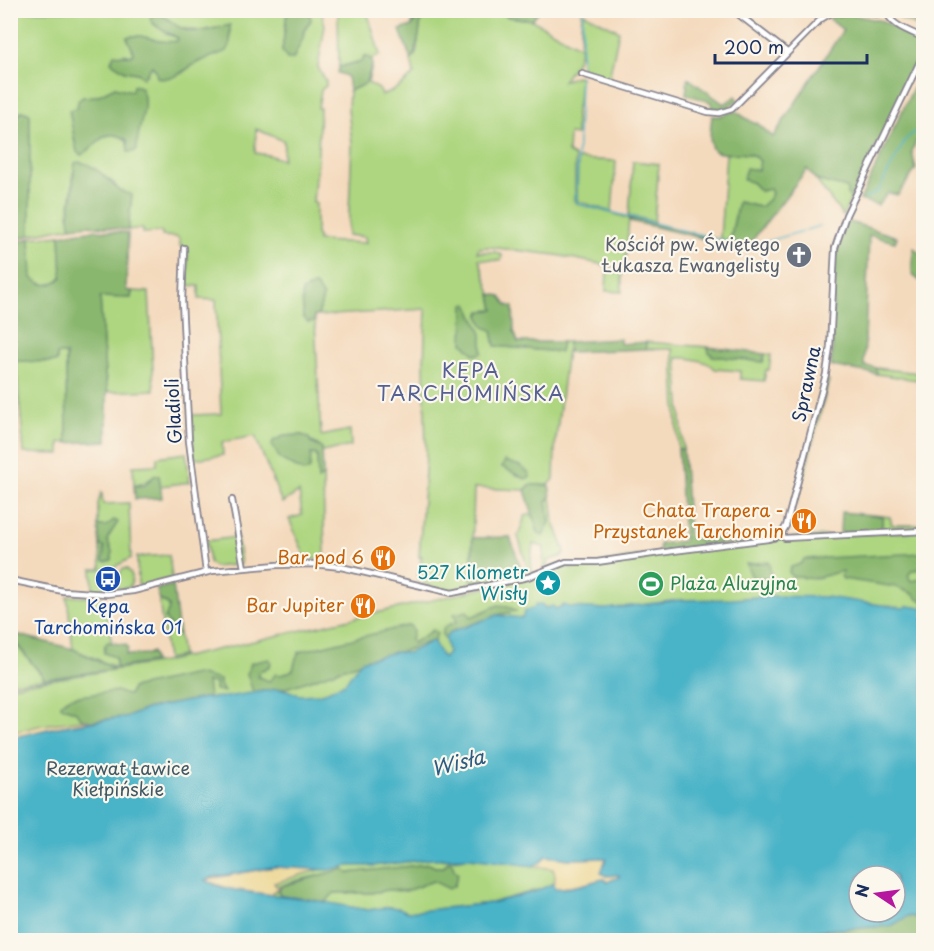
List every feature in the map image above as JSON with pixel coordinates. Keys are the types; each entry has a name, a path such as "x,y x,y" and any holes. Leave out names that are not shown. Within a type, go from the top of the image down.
{"street":[{"path":"733,10 787,52"},
{"path":"582,74 708,112 720,113 732,108 820,19 836,10"},
{"path":"854,10 875,14 886,12 897,25 924,38"},
{"name":"Sprawna","path":"780,536 786,526 826,374 830,347 836,242 846,214 924,53"},
{"name":"Gladioli","path":"184,248 182,301 189,441 206,572"},
{"path":"232,500 244,568"},
{"path":"10,580 63,591 107,594 134,591 206,572 313,564 341,567 452,593 528,577 566,562 582,563 768,540 780,536 785,538 924,531"}],"green space":[{"path":"10,11 285,11 287,13 282,51 293,59 311,20 309,11 321,11 325,25 318,67 326,86 321,90 318,108 320,108 317,173 313,202 316,204 316,234 318,241 366,243 365,237 348,235 352,143 348,109 349,91 365,84 372,66 368,83 379,89 382,95 400,87 411,77 414,73 411,60 416,54 421,21 412,26 413,11 499,11 508,17 532,20 580,47 582,12 619,31 609,79 581,71 581,48 576,63 563,81 576,76 580,77 576,107 576,135 569,134 568,153 575,157 575,201 578,204 629,218 625,269 556,255 489,247 479,248 477,252 495,252 502,255 501,261 479,259 494,310 492,330 495,346 559,352 562,342 568,342 555,447 554,479 549,485 530,485 525,490 474,488 471,587 436,588 417,579 422,556 419,557 426,456 424,363 426,309 318,316 323,297 315,285 302,292 308,322 315,321 321,436 350,430 351,446 322,452 322,448 302,435 284,436 280,458 304,472 311,454 317,455 318,479 323,476 325,560 306,559 289,519 302,515 299,492 282,503 255,436 222,442 223,455 194,459 192,415 221,414 216,300 199,299 199,286 187,285 188,249 180,246 180,240 177,237 162,236 162,232 143,233 143,228 128,230 132,195 118,190 114,183 102,175 73,173 69,214 71,227 30,235 29,114 22,111 11,124","holes":["153,24 200,31 216,28 205,59 188,67 182,74 155,69 152,66 149,67 147,75 125,71 124,54 131,56 134,53 127,37 177,42 178,38 167,34 162,28","115,87 132,92 141,122 136,141 127,144 127,140 114,134 101,139 88,151 75,144 70,110 77,108 83,97 97,96","256,129 284,141 283,160 255,153"]},
{"path":"285,11 309,11 311,20 304,29 303,38 293,59 287,59 282,51 287,13"},
{"path":"338,11 367,11 380,55 372,59 364,56 362,61 339,67"},
{"path":"499,11 539,11 532,20 508,17"},
{"path":"894,11 918,11 916,26 901,19"},
{"path":"157,13 181,28 193,31 206,31 230,25 230,45 227,51 198,62 176,76 161,79 157,77 152,66 143,78 138,73 125,71 111,62 114,54 131,56 134,53 127,37 139,36 177,41 178,38 159,28 150,19"},
{"path":"420,13 418,37 411,60 400,30 412,26"},
{"path":"848,14 883,21 922,43 914,68 851,198 847,194 847,188 816,180 807,169 748,246 730,241 738,202 760,207 772,193 770,189 760,191 753,183 743,179 746,168 758,170 760,161 754,156 713,150 710,139 712,116 735,111 755,124 757,123 773,137 843,30 828,18"},
{"path":"364,56 372,59 372,66 365,84 349,91 347,76 338,73 339,67 362,61"},
{"path":"688,78 724,104 736,96 738,100 725,109 712,109 711,102 686,94"},
{"path":"917,80 923,103 924,138 916,141 912,152 916,169 898,195 888,193 878,205 860,200"},
{"path":"133,85 140,87 144,102 137,150 128,152 127,140 112,135 102,138 81,155 77,152 69,110 77,108 78,101 83,97 97,96 115,87 132,91"},
{"path":"22,111 30,114 30,235 11,242 11,124"},
{"path":"735,152 752,155 760,161 753,183 760,191 770,189 772,193 769,200 760,207 738,202 730,241 720,239 726,154"},
{"path":"578,159 616,161 612,212 577,201"},
{"path":"633,161 659,164 654,222 629,215"},
{"path":"78,162 100,172 119,190 132,195 128,230 89,225 71,227 69,211 73,194 74,166"},
{"path":"816,180 847,188 847,194 851,198 843,216"},
{"path":"629,218 706,237 705,239 630,221"},
{"path":"847,221 897,237 895,242 869,235 864,366 876,368 877,374 831,366 834,274"},
{"path":"97,230 128,233 126,290 132,291 131,298 100,297 107,389 107,441 67,443 66,354 57,354 57,362 16,361 11,297 11,245 30,238 32,278 40,283 51,284 62,277 60,235"},
{"path":"60,235 62,277 51,284 40,283 31,278 30,238"},
{"path":"914,248 923,256 923,282 918,280 913,273"},
{"path":"607,271 622,273 622,292 606,291"},
{"path":"315,285 323,297 318,316 314,316 315,321 308,322 303,317 302,291"},
{"path":"132,291 149,292 154,390 108,392 100,297 131,298"},
{"path":"491,294 501,296 507,305 513,307 514,331 518,342 562,342 560,352 495,346 492,330 484,327 479,316 481,311 494,310"},
{"path":"464,304 468,304 482,334 482,353 475,355 463,343"},
{"path":"620,339 620,344 646,342 646,349 568,352 568,342"},
{"path":"646,342 708,347 713,356 763,362 765,354 771,355 769,370 766,370 764,381 740,379 740,371 715,369 698,360 677,358 683,449 678,449 673,349 646,349"},
{"path":"708,347 765,354 763,362 713,356"},
{"path":"57,354 66,354 67,443 60,442 60,454 24,453 16,361 57,362"},
{"path":"876,368 918,373 917,380 877,374"},
{"path":"827,380 829,381 796,505 793,505"},
{"path":"302,435 309,438 311,443 322,448 323,476 318,480 317,455 311,454 310,469 304,472 280,459 272,445 273,441 284,436"},
{"path":"678,449 683,449 689,537 700,540 761,533 761,538 659,551 660,544 684,541"},
{"path":"186,453 190,482 161,486 158,475 134,486 133,466 157,465 157,457"},
{"path":"505,461 520,466 529,473 530,477 525,479 502,467"},
{"path":"159,475 162,498 135,499 134,486 145,485 154,476"},
{"path":"530,485 549,485 551,497 547,501 550,522 543,536 538,532 525,490"},
{"path":"101,493 103,504 129,503 131,558 114,567 103,591 93,592 92,569 101,569 100,546 104,546 103,551 112,552 107,539 106,526 98,526 98,504"},
{"path":"551,497 554,522 565,552 562,556 547,561 548,566 543,568 544,547 533,544 532,572 529,573 518,536 525,516 532,514 538,532 550,522 547,501"},
{"path":"841,512 882,516 882,530 840,533"},
{"path":"882,516 890,517 892,525 923,525 923,529 882,530"},
{"path":"114,520 118,522 107,539 112,552 112,560 106,562 103,561 104,547 100,546 98,526 106,526"},
{"name":"Rezerwat Ławice Kiełpińskie","path":"923,531 923,750 631,737 11,940 11,686 163,662 532,577 569,566 571,569 637,556 753,542"},
{"path":"237,537 241,564 215,567 209,563 206,541"},
{"path":"510,537 522,571 520,577 471,587 473,538"},
{"path":"923,553 923,569 912,570 908,576 911,581 923,579 923,601 896,587 843,579 841,576 843,571 810,578 792,577 789,572 791,567 800,564 804,559"},
{"path":"169,555 172,578 141,586 138,584 137,557"},
{"path":"767,562 770,579 753,579 746,564"},
{"path":"126,568 131,573 132,581 125,590 125,588 120,589 113,585 122,570"},
{"path":"173,585 179,635 172,631 165,619 169,606 159,600 157,589"},
{"path":"67,596 103,598 112,643 108,642 104,653 115,657 117,668 73,649"},
{"path":"159,600 167,604 169,608 169,621 172,631 179,635 182,656 167,659"},
{"path":"498,605 508,606 516,611 451,632 445,638 442,635 444,627 457,621 454,614 467,611 471,617"},
{"path":"410,625 413,631 411,640 413,643 433,630 437,633 434,642 370,659 285,688 253,692 247,674 251,663 269,659 270,666 259,672 258,677 269,681 276,674 281,675 293,670 299,652"},
{"path":"11,633 73,649 115,669 45,679 11,637"},
{"path":"10,637 45,679 15,683 11,679"},
{"path":"108,642 126,645 128,648 126,655 152,652 154,662 117,668 115,657 104,653"},
{"path":"196,674 220,680 224,692 215,690 215,683 207,682 209,697 146,709 130,716 92,721 83,720 76,712 61,706 61,703 71,697 117,691 126,695 130,694 132,688"},
{"path":"638,849 544,888 491,903 408,912 389,907 368,910 325,903 333,893 406,891 433,881 444,885 454,870 447,863 444,867 429,864 348,873 343,869 286,884 271,893 279,889 281,896 262,893 217,873 244,867 395,856 491,860"},
{"path":"452,862 458,874 454,886 449,889 433,881 406,891 334,893 325,903 281,896 278,892 282,886 343,869 348,873 429,864 444,867 447,863"},
{"path":"907,917 923,918 923,940 753,940 824,930 907,924"}],"sand":[{"path":"92,721 11,738 14,732 42,725"},
{"path":"546,856 569,859 606,858 604,874 606,876 619,875 619,877 607,882 604,879 554,889 553,869 533,866"},
{"path":"274,867 323,869 274,883 276,886 282,886 271,895 230,889 204,880"}],"water":[{"name":"Wisła","path":"769,596 826,597 903,608 908,606 923,608 923,918 907,917 907,864 847,864 847,924 894,924 824,930 753,940 11,940 11,738 52,728 130,716 146,709 204,698 277,689 299,695 321,694 345,683 361,661 395,652 408,653 432,641 444,658 448,653 445,638 451,632 498,615 522,618 525,611 535,607 536,604 542,604 545,608 553,606 556,609 564,605 606,609 680,600","holes":["546,856 569,859 606,858 601,873 606,876 619,875 619,877 607,882 604,879 567,888 554,888 554,883 534,892 491,903 408,912 389,907 368,910 308,899 239,891 205,880 274,867 329,870 348,866 470,858 533,866"]}],"waterway":[{"path":"581,70 583,12"},
{"path":"580,76 576,201 579,204 753,248 762,243 803,231"},
{"path":"865,199 878,191 906,139 924,124"},
{"path":"806,230 820,226"}],"place":[{"name":"Kościół pw. Świętego Łukasza Ewangelisty","path":"799,255"},
{"name":"Chata Trapera - Przystanek Tarchomin","path":"804,521"},
{"name":"Bar pod 6","path":"383,558"},
{"name":"Kępa Tarchomińska 01","path":"108,579"},
{"name":"527 Kilometr Wisły","path":"548,583"},
{"name":"Plaża Aluzyjna","path":"651,584"},
{"name":"Bar Jupiter","path":"363,606"}],"district":[{"name":"KĘPA TARCHOMIŃSKA","path":"471,382"}]}
